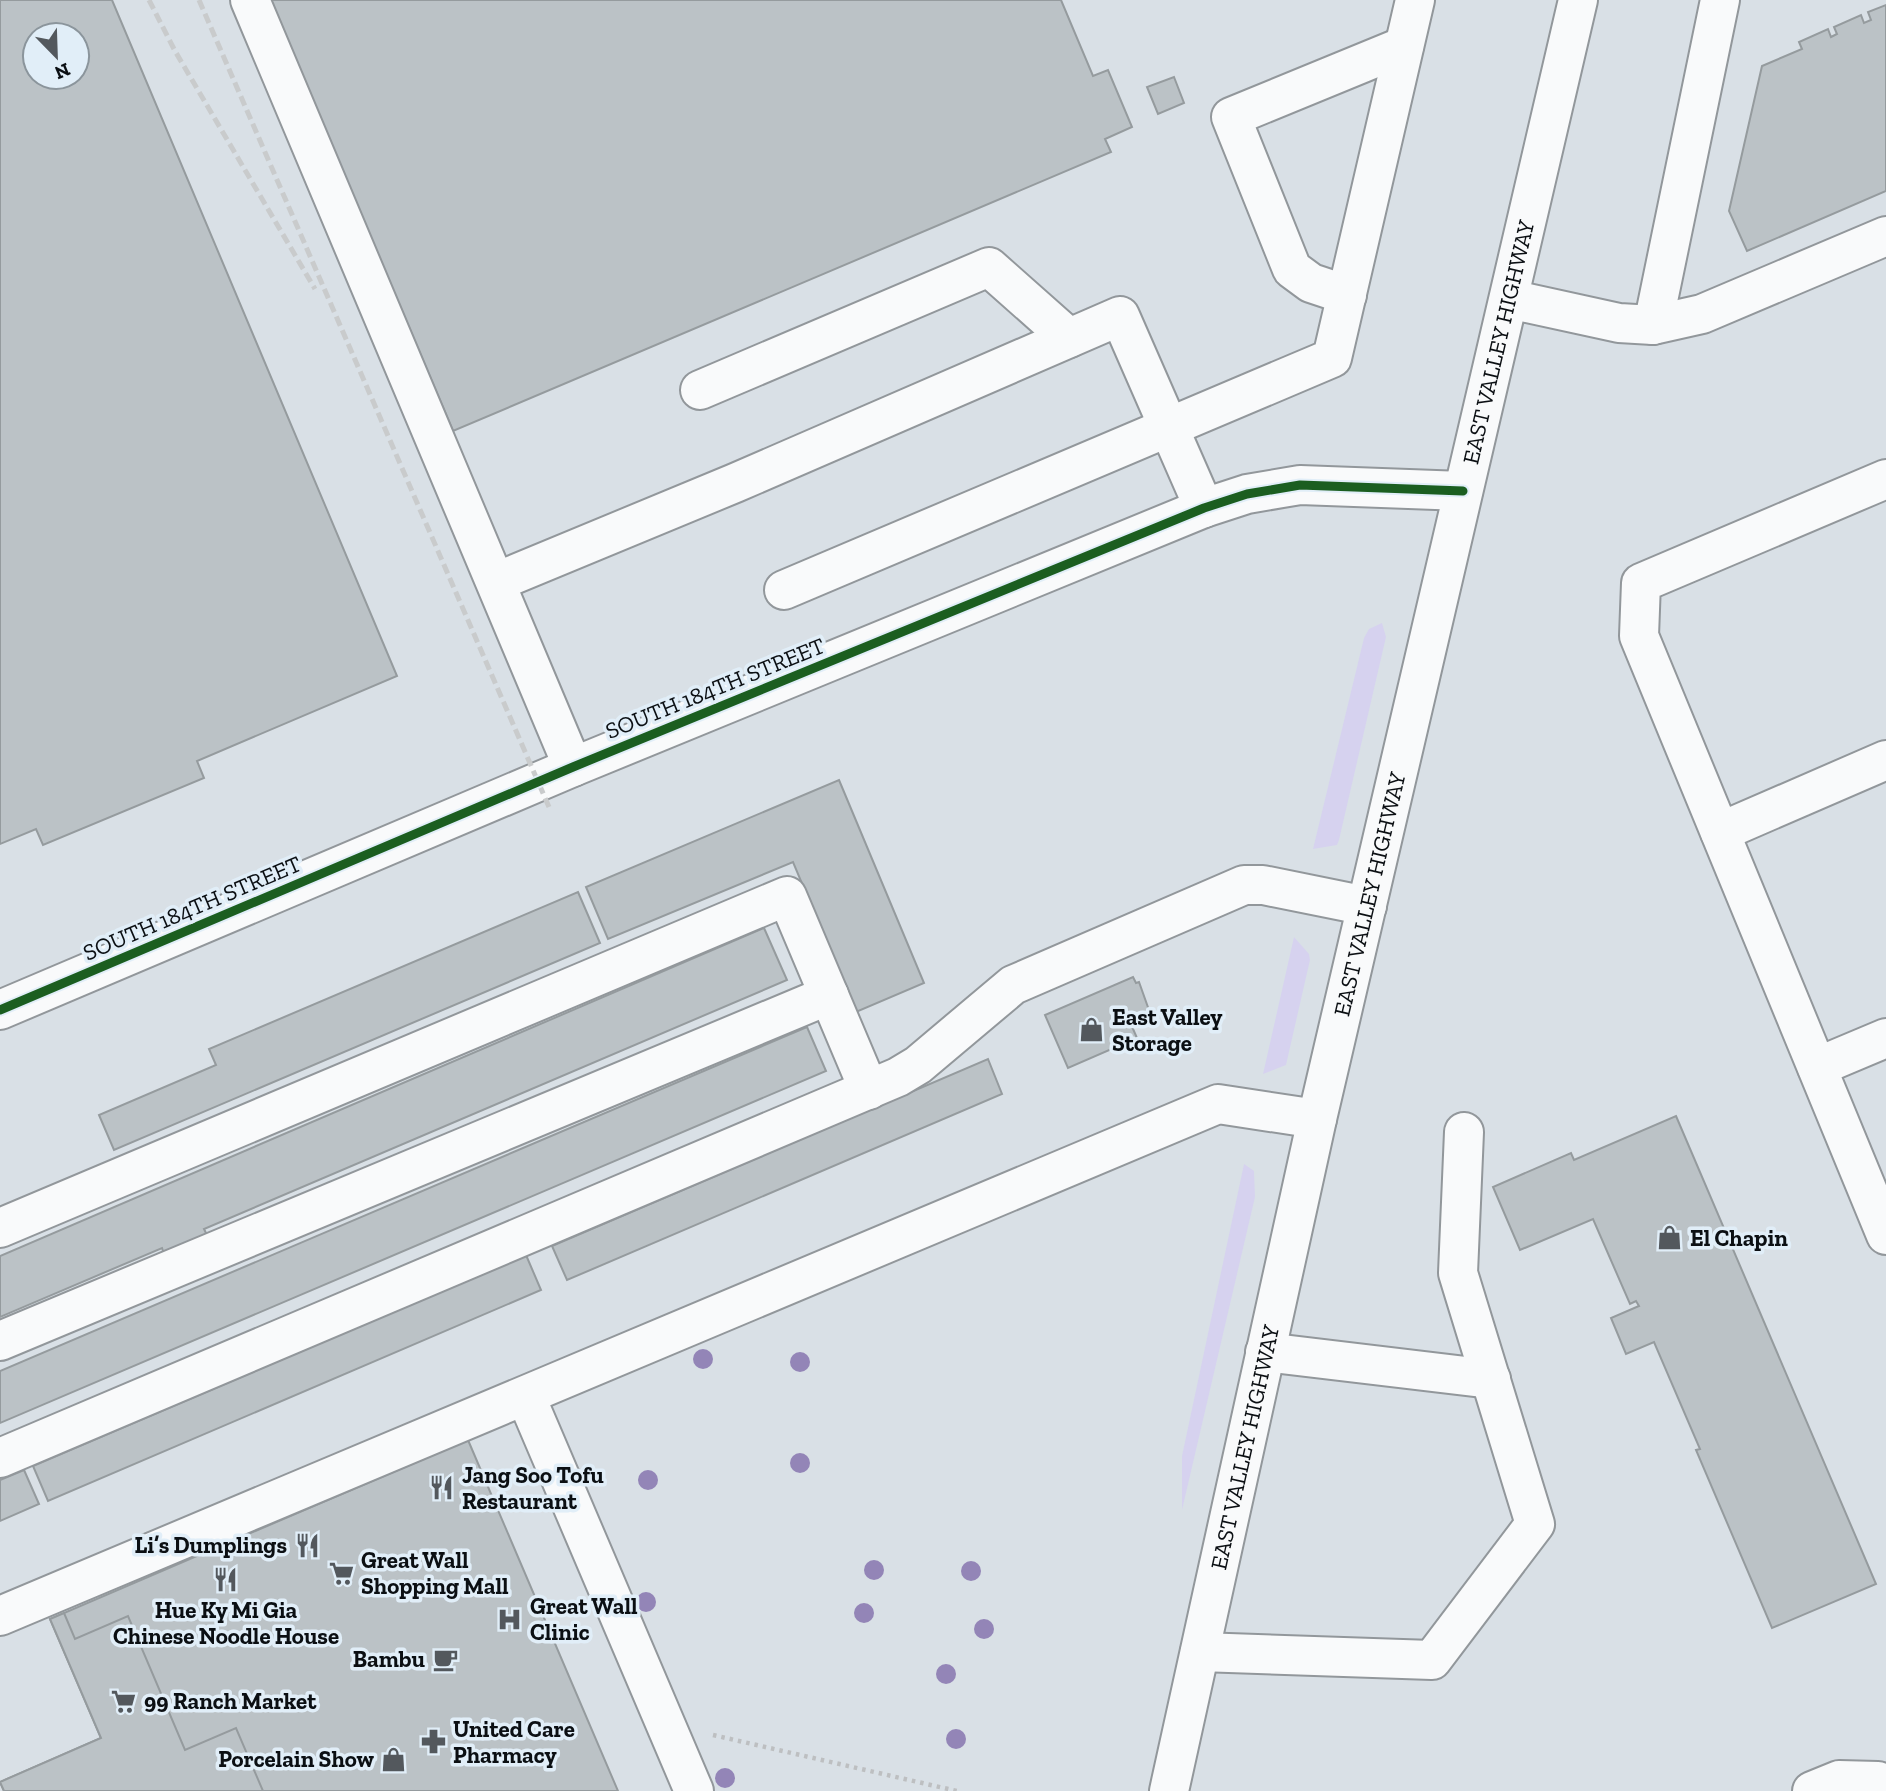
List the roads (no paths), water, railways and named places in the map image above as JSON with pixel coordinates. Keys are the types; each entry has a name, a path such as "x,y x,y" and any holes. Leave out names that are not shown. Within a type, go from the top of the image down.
{"main road":[{"path":"250,0 573,767"},
{"path":"784,590 1332,358 1415,0"},
{"name":"EAST VALLEY HIGHWAY","path":"1169,1791 1317,1118 1578,0"},
{"path":"1653,325 1722,1"},
{"path":"1347,295 1311,283 1292,269 1231,117 1405,46"},
{"path":"1509,299 1619,323 1653,325 1702,314 1886,236"},
{"path":"700,390 989,267 1069,338"},
{"path":"496,582 735,483 1120,316 1204,508"},
{"path":"1886,478 1641,583 1639,636 1886,1235"},
{"name":"SOUTH 184TH STREET","path":"0,1010 573,767 1204,508 1247,494 1300,485 1464,491"},
{"path":"1720,832 1886,760"},
{"path":"0,1458 898,1077 918,1065 1013,985 1244,886 1263,885 1367,906"},
{"path":"0,1228 787,896 869,1090"},
{"path":"0,1341 829,995"},
{"path":"1817,1067 1886,1038"},
{"path":"0,1616 1218,1104 1317,1118"},
{"path":"1200,1653 1432,1660 1535,1524 1458,1273 1464,1132"},
{"path":"1265,1352 1490,1379"},
{"path":"526,1396 694,1791"},
{"path":"1812,1791 1839,1780 1878,1780 1886,1788"}],"railway":[{"path":"149,0 175,51 315,289"},
{"path":"199,0 549,807"}],"place":[{"name":"East Valley Storage","path":"1092,1030"},
{"name":"El Chapin","path":"1670,1238"},
{"name":"Jang Soo Tofu Restaurant","path":"442,1488"},
{"name":"Li’s Dumplings","path":"307,1545"},
{"name":"Great Wall Shopping Mall","path":"341,1573"},
{"name":"Hue Ky Mi Gia Chinese Noodle House","path":"226,1580"},
{"name":"Great Wall Clinic","path":"510,1619"},
{"name":"Bambu","path":"445,1659"},
{"name":"99 Ranch Market","path":"124,1701"},
{"name":"United Care Pharmacy","path":"433,1742"},
{"name":"Porcelain Show","path":"394,1759"}]}
